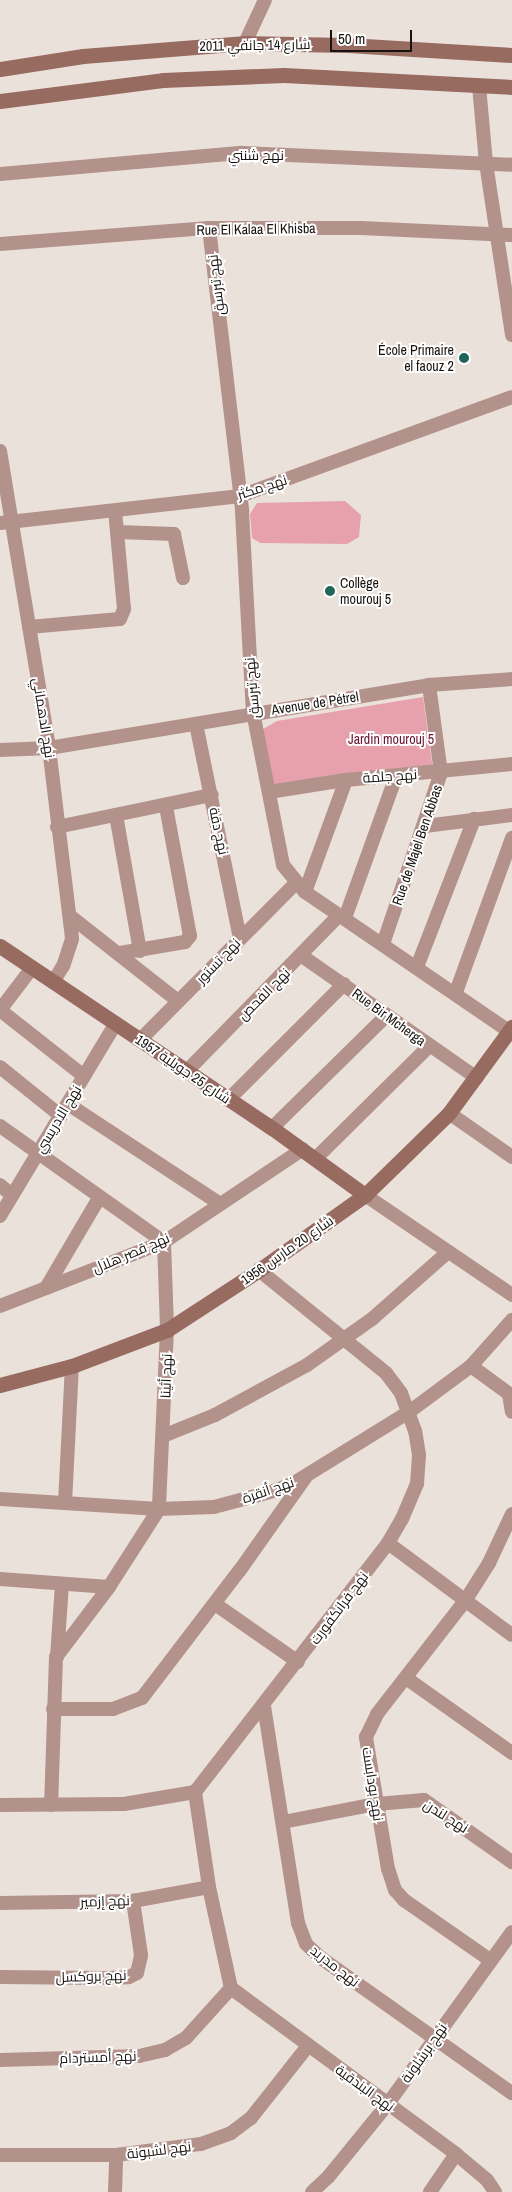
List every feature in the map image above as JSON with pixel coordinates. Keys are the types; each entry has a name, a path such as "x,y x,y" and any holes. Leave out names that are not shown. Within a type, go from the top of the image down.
{"street":[{"path":"245,43 265,0"},
{"name":"شارع 14 جانفي 2011","path":"0,69 92,55 245,43 348,45 512,55"},
{"path":"0,101 163,80 284,76 512,87"},
{"path":"479,86 486,163 505,234 512,335"},
{"name":"نهج شنني","path":"0,174 242,153 512,165"},
{"name":"Rue El Kalaa El Khisba","path":"0,244 209,228 361,228 505,234"},
{"name":"نهج تبرسق","path":"209,228 240,496 253,712 279,852 300,888 511,1030"},
{"name":"نهج مكثر","path":"6,524 240,496 512,397"},
{"name":"نهج الدهماني","path":"0,451 6,524 30,627 49,748 57,827 70,916 72,939 69,952 53,982"},
{"path":"30,627 120,619 124,609 115,511"},
{"path":"117,532 174,534 183,578"},
{"name":"Avenue de Pétrel","path":"0,750 49,748 196,724 253,712 429,686 512,679"},
{"name":"Rue de Majel Ben Abbas","path":"383,944 425,826 441,773 429,686"},
{"name":"نهج دقة","path":"196,724 240,938"},
{"name":"نهج جلمة","path":"269,792 346,780 441,773 512,764"},
{"path":"342,916 396,776"},
{"path":"300,888 346,780"},
{"path":"57,827 212,795"},
{"path":"120,953 184,942 190,930 166,806"},
{"path":"116,815 140,951"},
{"path":"425,826 512,816"},
{"path":"417,967 474,819"},
{"path":"456,992 512,838"},
{"name":"نهج تستور","path":"140,1040 240,938 300,888"},
{"path":"70,916 120,953 178,1001"},
{"name":"نهج الفحص","path":"186,1072 342,916"},
{"name":"شارع 25 جويلية 1957","path":"0,946 303,1149 365,1195"},
{"name":"Rue Bir Mcherga","path":"302,956 477,1078"},
{"path":"32,968 0,1010 84,1076"},
{"path":"228,1100 344,984"},
{"path":"272,1128 387,1015"},
{"name":"نهج الادريسي","path":"0,1216 116,1023"},
{"name":"شارع 20 مارس 1956","path":"0,1385 72,1366 167,1330 259,1270 365,1195 449,1112 477,1078 511,1030"},
{"path":"316,1158 429,1046"},
{"path":"0,1067 64,1110 220,1204"},
{"path":"449,1112 512,1157"},
{"path":"0,1126 99,1198 164,1242"},
{"name":"نهج قصر هلال","path":"0,1306 164,1242 303,1149"},
{"path":"0,1185 12,1195"},
{"path":"365,1195 512,1295"},
{"path":"46,1288 99,1198"},
{"name":"نهج أثينا","path":"159,1510 167,1330 164,1242"},
{"path":"163,1436 262,1392 346,1339 448,1252"},
{"name":"نهج فرانكفورت","path":"195,1792 264,1706 388,1543 416,1484 419,1455 409,1412 401,1393 386,1373 259,1270"},
{"name":"نهج أنقرة","path":"0,1499 159,1510 214,1507 274,1491 306,1475 409,1412 471,1366 512,1320"},
{"path":"65,1503 72,1366"},
{"path":"471,1366 510,1395 512,1412"},
{"path":"52,1709 114,1709 142,1698 214,1604 306,1475"},
{"path":"56,1657 109,1587 159,1510"},
{"name":"نهج بودابست","path":"490,1960 404,1900 395,1890 388,1869 376,1804 367,1731 465,1600 489,1563 512,1516"},
{"path":"388,1543 512,1635"},
{"path":"0,1579 109,1587"},
{"path":"51,1805 52,1709 62,1584"},
{"path":"214,1604 298,1662"},
{"path":"406,1678 512,1753"},
{"name":"نهج مدريد","path":"264,1706 298,1922 306,1944 322,1958 512,2093"},
{"path":"0,1805 124,1804 195,1792 209,1888 231,1988"},
{"name":"نهج لندن","path":"283,1822 376,1804 424,1800 512,1862"},
{"name":"نهج إزمير","path":"0,1903 133,1901 209,1888"},
{"name":"نهج بروكسل","path":"0,1977 129,1977 141,1966 133,1901"},
{"name":"نهج برشلونة","path":"312,2192 329,2176 388,2105 490,1960 512,1932"},
{"name":"نهج البندقية","path":"231,1988 307,2046 456,2154 487,2180 495,2192"},
{"name":"نهج أمستردام","path":"0,2060 139,2056 165,2050 186,2038 231,1988"},
{"name":"نهج لشبونة","path":"0,2155 116,2155 179,2149 231,2133 251,2118 307,2046"},
{"path":"430,2192 456,2154"},
{"path":"115,2192 116,2155"}],"green space":[{"path":"345,501 361,515 359,537 347,544 260,543 252,538 250,514 257,503"},
{"name":"Jardin mourouj 5","path":"423,697 433,770 269,787 258,732 277,721"}],"place":[{"name":"École Primaire el faouz 2","path":"464,358"},
{"name":"Collège mourouj 5","path":"330,591"}]}
